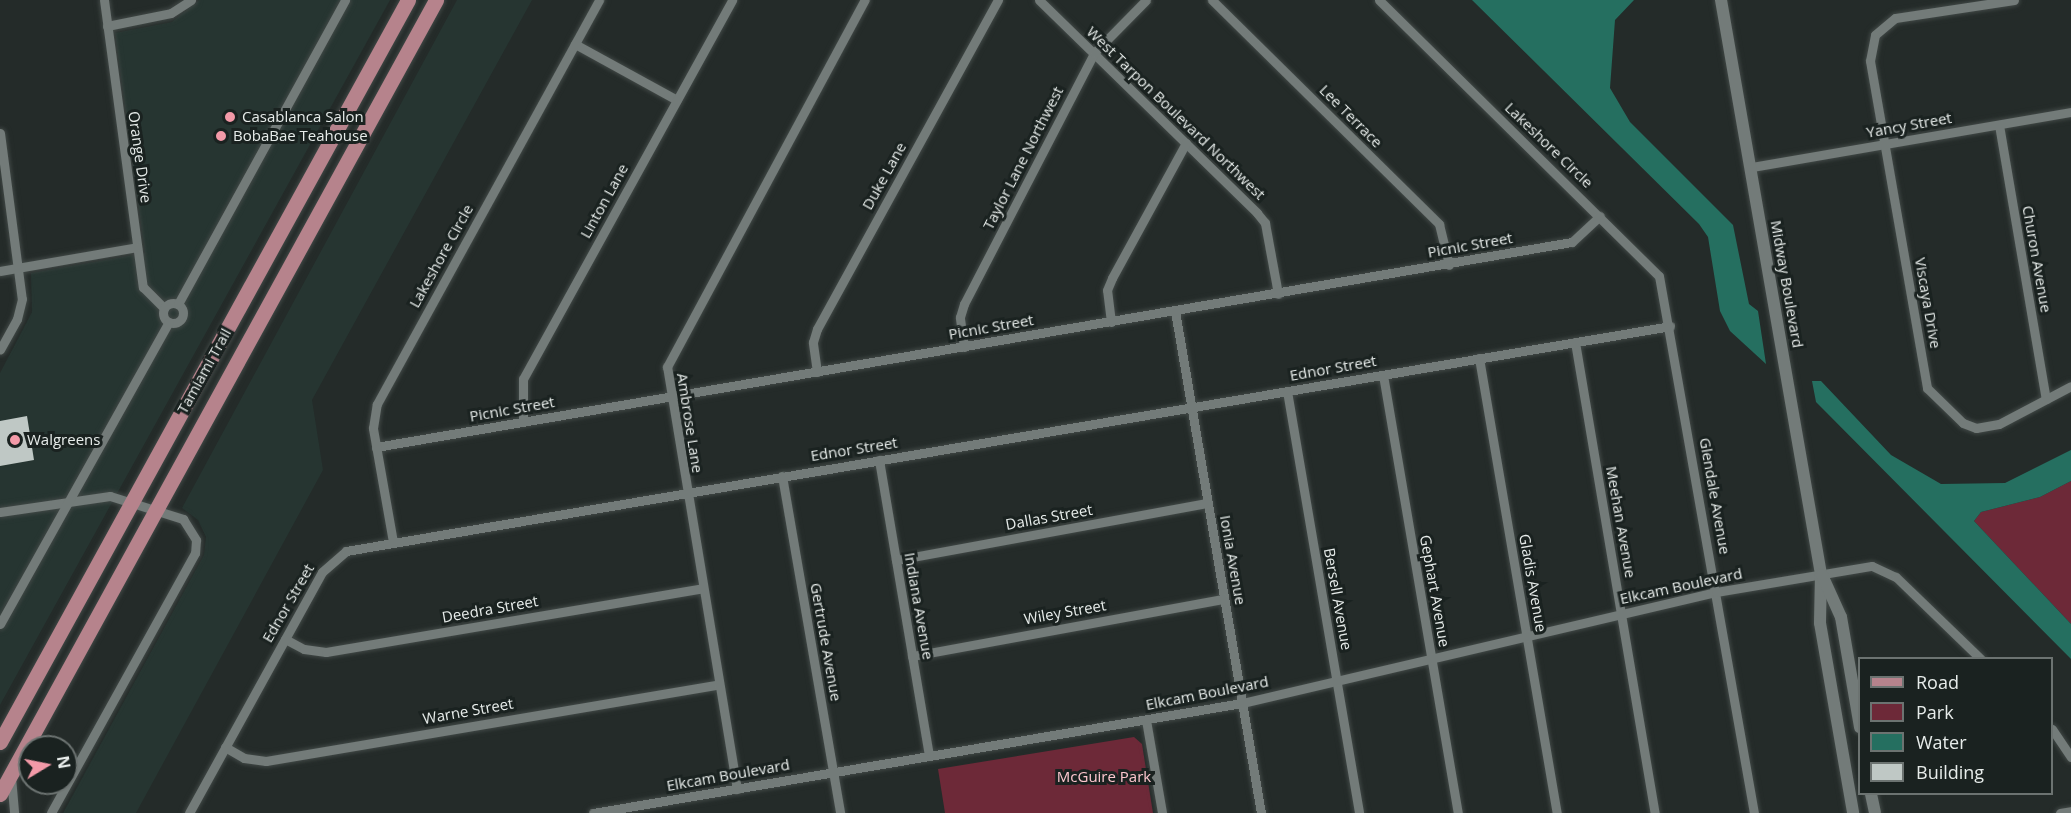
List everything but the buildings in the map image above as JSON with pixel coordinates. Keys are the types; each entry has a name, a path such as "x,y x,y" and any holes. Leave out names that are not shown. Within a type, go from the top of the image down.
{"main road":[{"name":"Tamiami Trail","path":"0,742 408,0"},
{"name":"Tamiami Trail","path":"0,794 436,0"},
{"path":"386,40 387,88"},
{"path":"363,81 368,102 364,130"}],"street":[{"name":"Orange Drive","path":"104,0 143,287 164,308"},
{"path":"107,26 171,13 191,0"},
{"path":"169,322 164,308 178,304 345,0"},
{"name":"Lakeshore Circle","path":"393,542 376,447 376,404 599,0"},
{"name":"Linton Lane","path":"523,422 523,379 732,0"},
{"name":"Ambrose Lane","path":"737,789 666,368 670,354 865,0"},
{"name":"Duke Lane","path":"817,372 813,342 817,329 998,0"},
{"name":"West Tarpon Boulevard Northwest","path":"1039,0 1186,143 1265,224 1278,294"},
{"name":"Taylor Lane Northwest","path":"964,347 960,317 964,304 1094,53 1146,0"},
{"name":"Lee Terrace","path":"1212,0 1439,224 1449,265"},
{"name":"Lakeshore Circle","path":"1379,0 1659,276 1670,326"},
{"name":"Midway Boulevard","path":"1721,0 1752,167 1821,574 1820,623 1853,813"},
{"name":"Viscaya Drive","path":"2014,0 1895,18 1875,35 1870,57 1928,388 1963,423 1976,428 1999,424 2071,386"},
{"path":"575,44 677,100"},
{"name":"Yancy Street","path":"1752,167 2071,112"},
{"name":"Churon Avenue","path":"1999,125 2046,399"},
{"path":"0,133 18,268 21,309 0,350"},
{"path":"1111,322 1107,290 1112,278 1186,143"},
{"name":"Picnic Street","path":"376,447 1449,265 1572,242 1600,216"},
{"path":"0,271 137,247"},
{"path":"0,624 169,322 183,316 178,304"},
{"name":"Ionia Avenue","path":"1175,311 1261,813"},
{"name":"Ednor Street","path":"189,813 328,563 346,551 1670,326"},
{"name":"Glendale Avenue","path":"1670,326 1754,813"},
{"name":"Meehan Avenue","path":"1575,342 1655,813"},
{"name":"Gladis Avenue","path":"1479,358 1557,813"},
{"name":"Gephart Avenue","path":"1383,375 1458,813"},
{"name":"Bersell Avenue","path":"1287,391 1359,813"},
{"name":"Indiana Avenue","path":"879,460 929,756"},
{"name":"Gertrude Avenue","path":"782,476 840,813"},
{"path":"0,512 93,495 157,507 191,528 195,553 51,813"},
{"name":"Dallas Street","path":"896,560 1208,503"},
{"name":"Elkcam Boulevard","path":"593,813 1242,703 1716,592 1872,566 1885,570 1979,657"},
{"name":"Midway Boulevard","path":"1821,574 1841,617 1858,715"},
{"name":"Deedra Street","path":"285,639 304,649 326,652 703,588"},
{"name":"Wiley Street","path":"912,656 1224,599"},
{"name":"Warne Street","path":"225,747 244,758 266,761 719,684"},
{"path":"1146,720 1162,813"},
{"path":"2053,730 2071,757"},
{"path":"11,773 14,813"},
{"path":"1871,795 1875,813"},
{"path":"2060,813 2071,811"}],"shaded area":[{"path":"199,0 390,0 0,705 0,373 32,312 31,273 145,253 115,33 172,22"},
{"path":"457,0 532,0 312,400 323,470 136,813 63,813 73,795 78,795 78,786 204,555 206,537 198,520 182,508"}],"green space":[{"path":"2071,481 2071,624 1974,521 1981,512 2040,497"},
{"name":"McGuire Park","path":"1134,737 1142,744 1153,813 945,813 938,769"}],"water":[{"path":"1472,0 1634,0 1615,20 1610,88 1630,122 1733,225 1749,304 1758,311 1766,364 1730,331 1720,311 1708,237 1699,224"},
{"path":"1812,381 1821,381 1891,455 1941,484 2005,483 2071,450 2071,481 2040,497 1981,512 1974,521 2071,624 2071,659 1816,402"}],"place":[{"name":"Casablanca Salon","path":"230,117"},
{"name":"BobaBae Teahouse","path":"221,136"},
{"name":"Walgreens","path":"15,440"}]}
